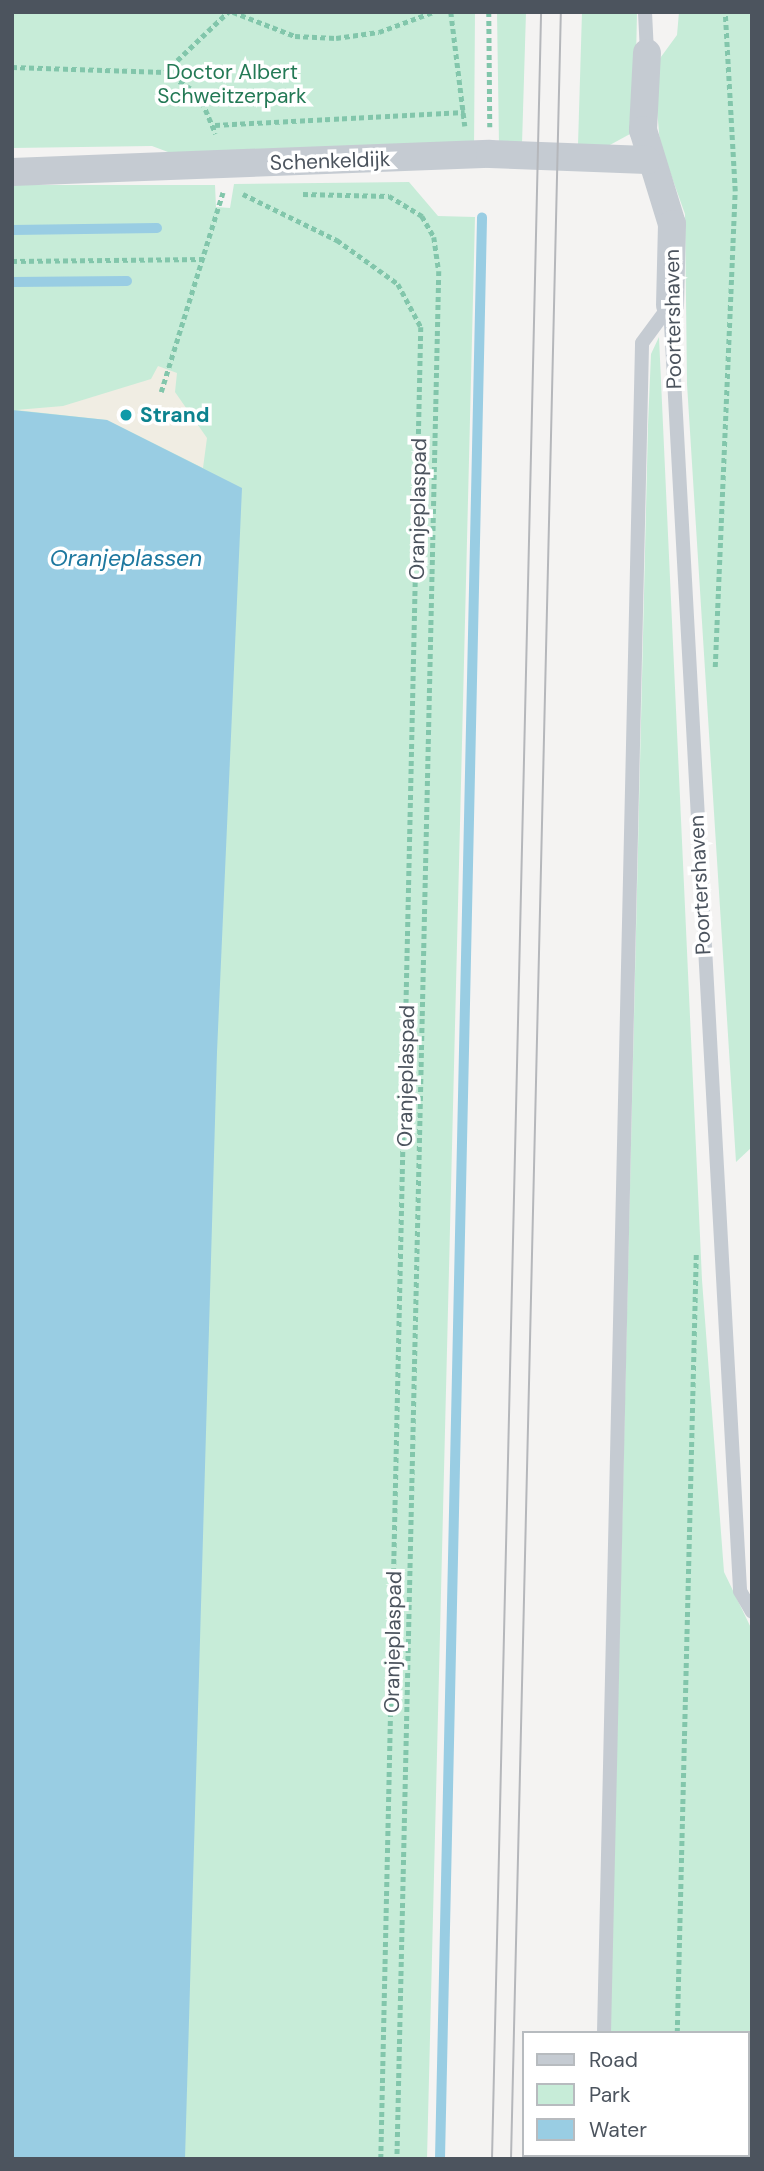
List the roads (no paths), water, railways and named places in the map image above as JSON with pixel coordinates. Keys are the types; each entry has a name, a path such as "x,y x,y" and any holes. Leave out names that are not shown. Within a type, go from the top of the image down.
{"street":[{"path":"647,53 648,160"},
{"name":"Schenkeldijk","path":"12,172 490,154 648,160"},
{"name":"Poortershaven","path":"648,160 672,224 670,305"}],"lane":[{"path":"645,12 647,53"},
{"path":"604,2031 642,343 670,305"},
{"name":"Poortershaven","path":"670,305 739,1577 752,1612"}],"water":[{"name":"Oranjeplassen","path":"12,410 107,420 242,488 217,1052 185,2159 12,2159"}],"waterway":[{"path":"440,2159 482,217"},
{"path":"12,230 157,228"},
{"path":"12,282 127,281"}],"tram line":[{"path":"492,2159 541,12"},
{"path":"511,2159 561,12"}],"place":[{"name":"Strand","path":"126,415"}],"park label":[{"name":"Doctor Albert Schweitzerpark","path":"232,84"}]}
